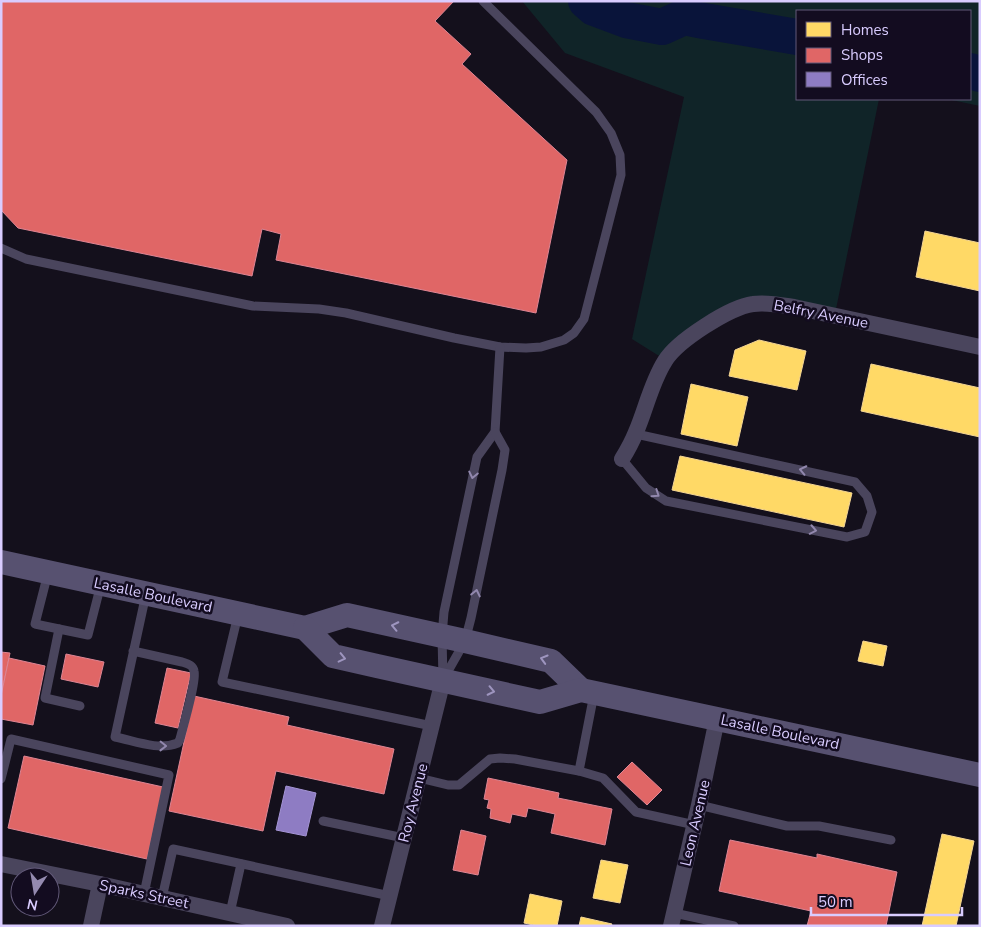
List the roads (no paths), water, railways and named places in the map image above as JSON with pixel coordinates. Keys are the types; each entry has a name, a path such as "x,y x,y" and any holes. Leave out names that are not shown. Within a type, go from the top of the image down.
{"main road":[{"name":"Lasalle Boulevard","path":"1,562 305,628 347,615 551,661 588,691"},
{"name":"Lasalle Boulevard","path":"305,628 333,656 540,702 588,691 980,775"}],"street":[{"name":"Belfry Avenue","path":"622,459 636,434 651,391 665,360 682,343 704,326 728,313 752,304 774,304 794,307 980,347"},
{"name":"Roy Avenue","path":"382,926 443,680"},
{"name":"Leon Avenue","path":"673,919 717,719"},
{"name":"Sparks Street","path":"1,864 287,926"},
{"path":"91,926 100,884"}],"lane":[{"path":"1,248 26,259 253,306 319,309 346,313 500,347 542,347 564,340 574,334 584,319 621,174 620,155 611,133 596,112 483,1"},
{"path":"443,680 442,636 444,612 477,457 495,432 500,347"},
{"path":"443,680 465,641 498,489 505,450 495,432"},
{"path":"622,459 646,488 666,501 847,537 865,532 872,512 867,496 854,482 636,434"},
{"path":"48,572 35,624 88,635 101,584"},
{"path":"133,651 190,665 194,669 193,687 180,739 178,743 170,747 115,737 133,651 146,593"},
{"path":"238,613 222,682 432,726"},
{"path":"59,629 45,698 80,706"},
{"path":"579,771 588,691"},
{"path":"1,779 11,739 169,775 144,894"},
{"path":"419,778 448,785 460,785 490,759 515,759 579,771 603,778 636,812 695,825"},
{"path":"699,805 787,826 819,826 891,840"},
{"path":"323,821 404,838"},
{"path":"162,898 173,849 390,896"},
{"path":"230,913 241,864"},
{"path":"673,919 734,926"}],"waterway":[{"path":"586,1 594,8 626,20 662,27 684,17 796,37"},
{"path":"971,71 980,74"}]}
